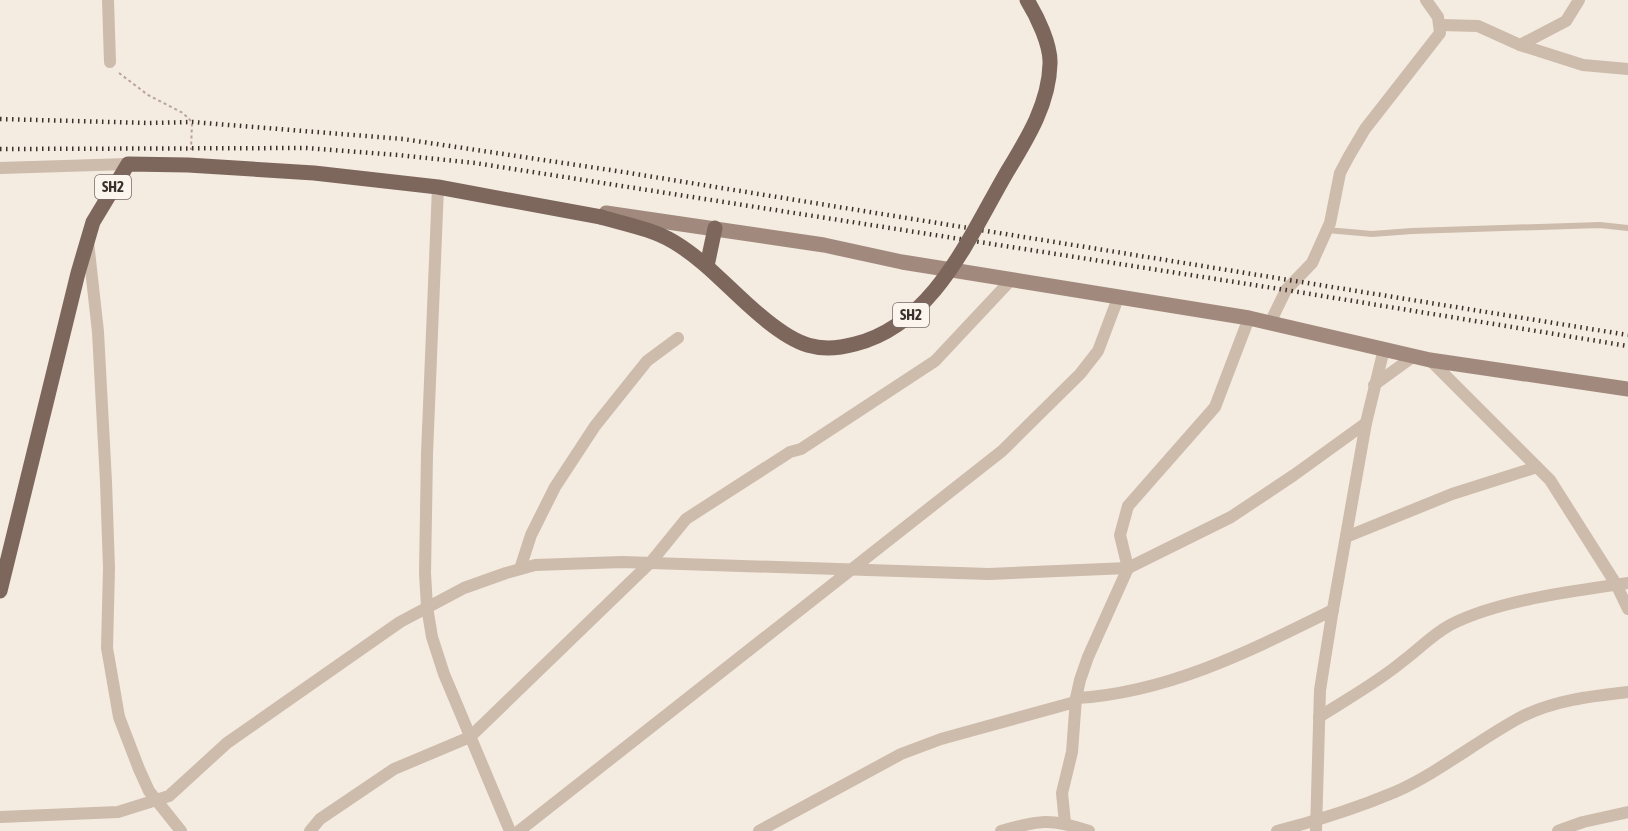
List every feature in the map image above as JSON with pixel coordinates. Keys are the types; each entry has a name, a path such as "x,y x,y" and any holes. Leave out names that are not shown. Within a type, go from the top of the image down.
{"main road":[{"name":"SH2","path":"0,591 75,284 93,222 128,164 188,165 314,173 438,186 601,217 642,229 674,242 707,266 768,322 797,342 818,349 840,348 874,339 898,326 935,291 1033,128 1045,96 1051,62 1037,16 1027,0"},
{"path":"519,201 824,245 902,262 1249,318 1430,360 1628,389"},
{"path":"707,266 715,228"}],"street":[{"path":"108,0 110,62"},
{"path":"1270,323 1286,290 1312,264 1327,230 1340,173 1365,129 1440,33 1441,25 1426,0"},
{"path":"1520,45 1566,21 1579,0"},
{"path":"1441,25 1478,26 1520,45 1583,65 1628,69"},
{"path":"0,168 128,164"},
{"path":"438,186 427,454 424,573 427,607 432,638 444,674 510,831"},
{"path":"88,240 98,332 106,482 109,568 107,648 119,717 142,777 156,801 181,831"},
{"path":"310,831 320,819 394,769 470,737 651,562 686,519 790,452 801,449 935,360 1011,280"},
{"path":"519,831 1002,450 1080,374 1098,351 1118,298"},
{"path":"1065,823 1062,793 1072,752 1076,700 1088,657 1128,568 1120,535 1128,506 1215,407 1249,318"},
{"path":"520,569 531,535 555,487 595,426 648,361 678,338"},
{"path":"1315,826 1320,690 1366,423 1384,349"},
{"path":"1374,385 1414,356"},
{"path":"1430,360 1493,420 1550,480 1622,583 1628,609"},
{"path":"0,817 118,812 169,796 227,743 400,622 464,588 520,569 535,565 651,562 989,574 1128,568 1231,517 1366,423"},
{"path":"1346,537 1452,494 1536,467"},
{"path":"1319,717 1403,662 1426,640 1467,617 1508,605 1622,583"},
{"path":"759,831 902,754 941,739 1076,700 1122,692 1201,670 1279,637 1333,610"},
{"path":"1277,831 1315,826 1395,792 1462,755 1488,736 1523,716 1560,702 1628,692"},
{"path":"1558,831 1583,822 1628,812"},
{"path":"1001,831 1042,820 1065,823 1089,831"}],"lane":[{"path":"1327,230 1372,234 1600,225 1628,228"}],"path":[{"path":"110,62 127,81 183,113 192,122 192,147 188,165"}],"railway":[{"path":"0,119 192,122 403,139 617,171 1628,335"},
{"path":"0,149 306,148 475,163 1628,346"}]}
